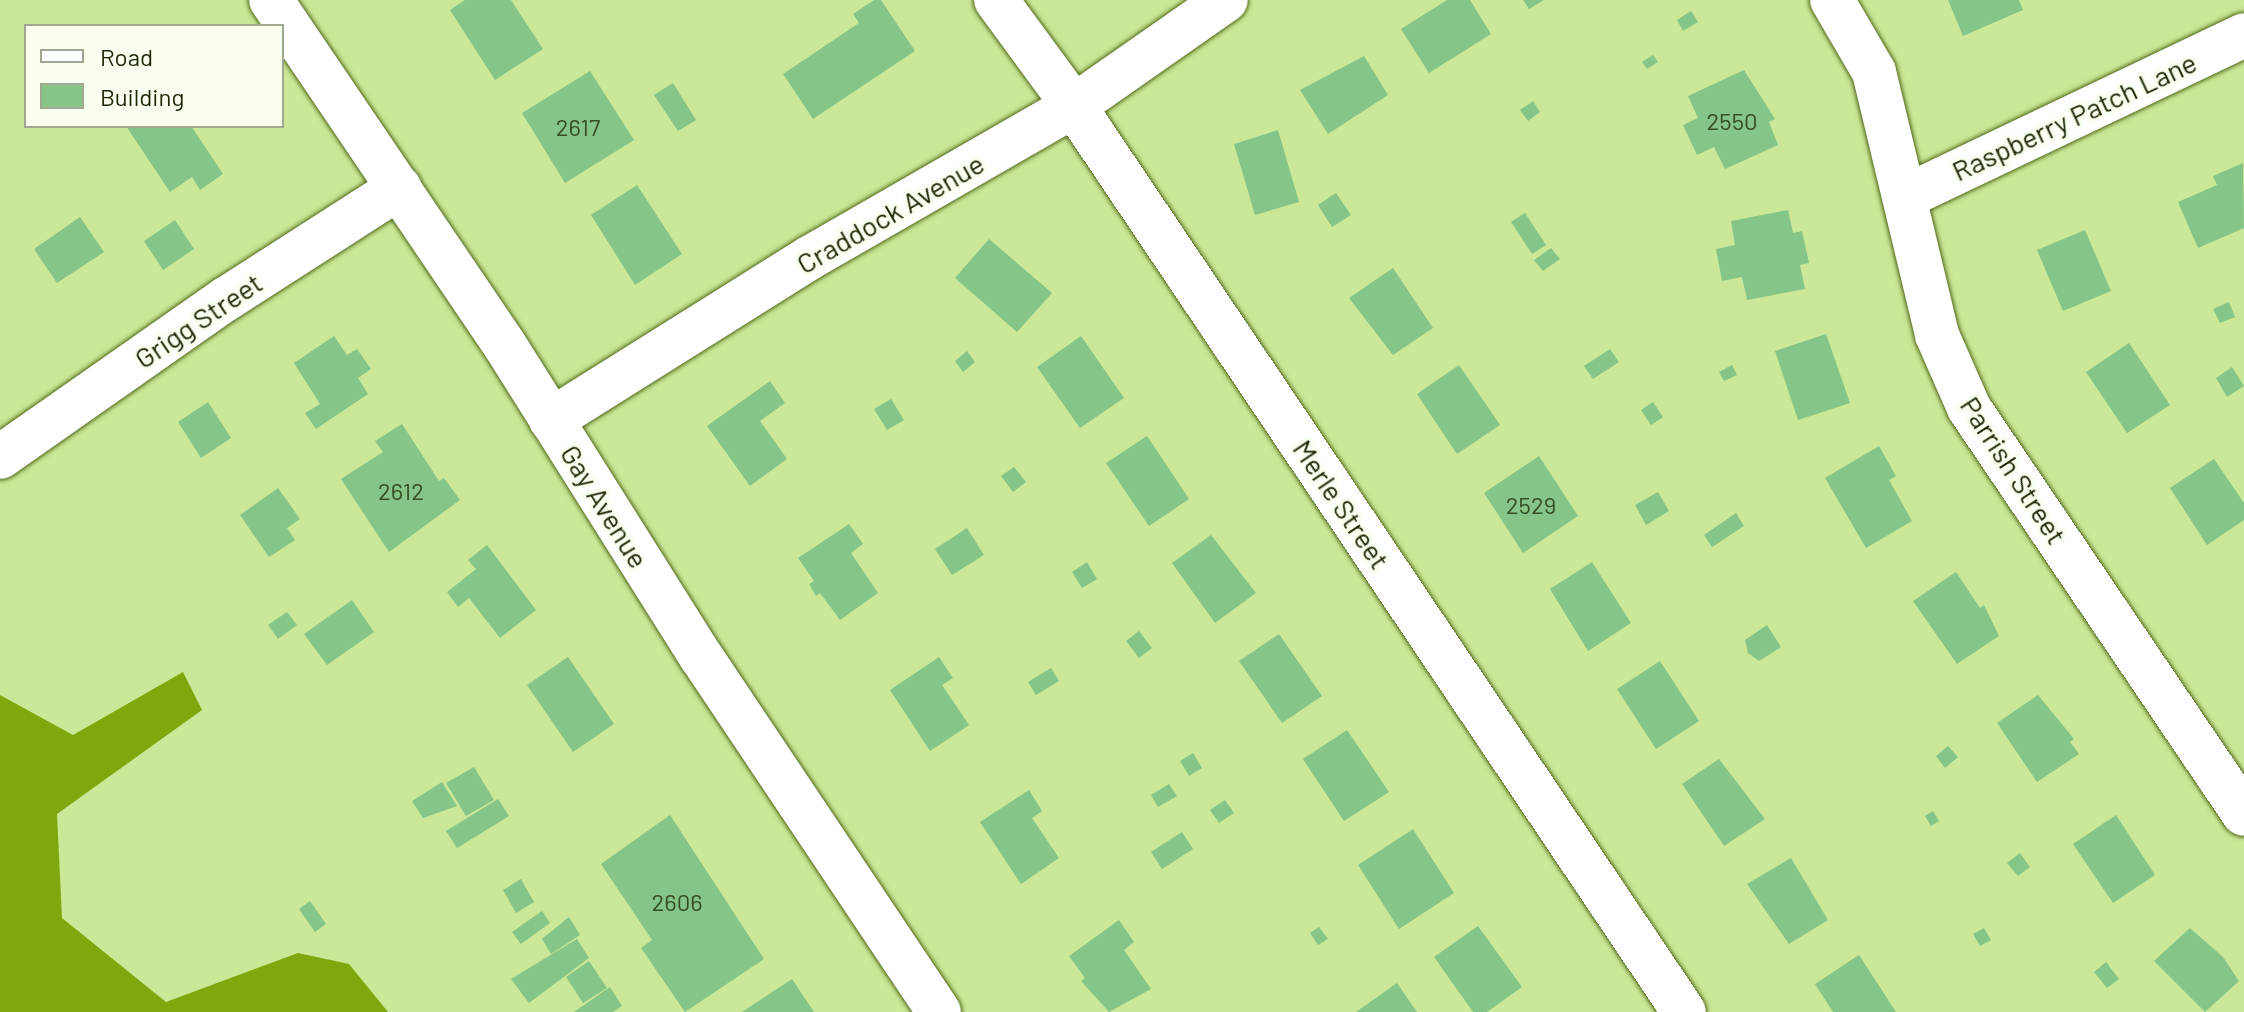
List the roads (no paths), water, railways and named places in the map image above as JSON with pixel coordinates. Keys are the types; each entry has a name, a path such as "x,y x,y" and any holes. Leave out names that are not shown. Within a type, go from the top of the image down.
{"street":[{"name":"Gay Avenue","path":"271,0 399,188 702,658 939,1012"},
{"name":"Merle Street","path":"996,0 1074,106 1684,1012"},
{"name":"Craddock Avenue","path":"551,420 811,257 1074,106 1226,0"},
{"name":"Parrish Street","path":"1832,0 1874,72 1937,335 1969,408 2244,814"},
{"name":"Raspberry Patch Lane","path":"1905,197 2244,35"},
{"name":"Grigg Street","path":"0,457 226,299 399,188"}]}
